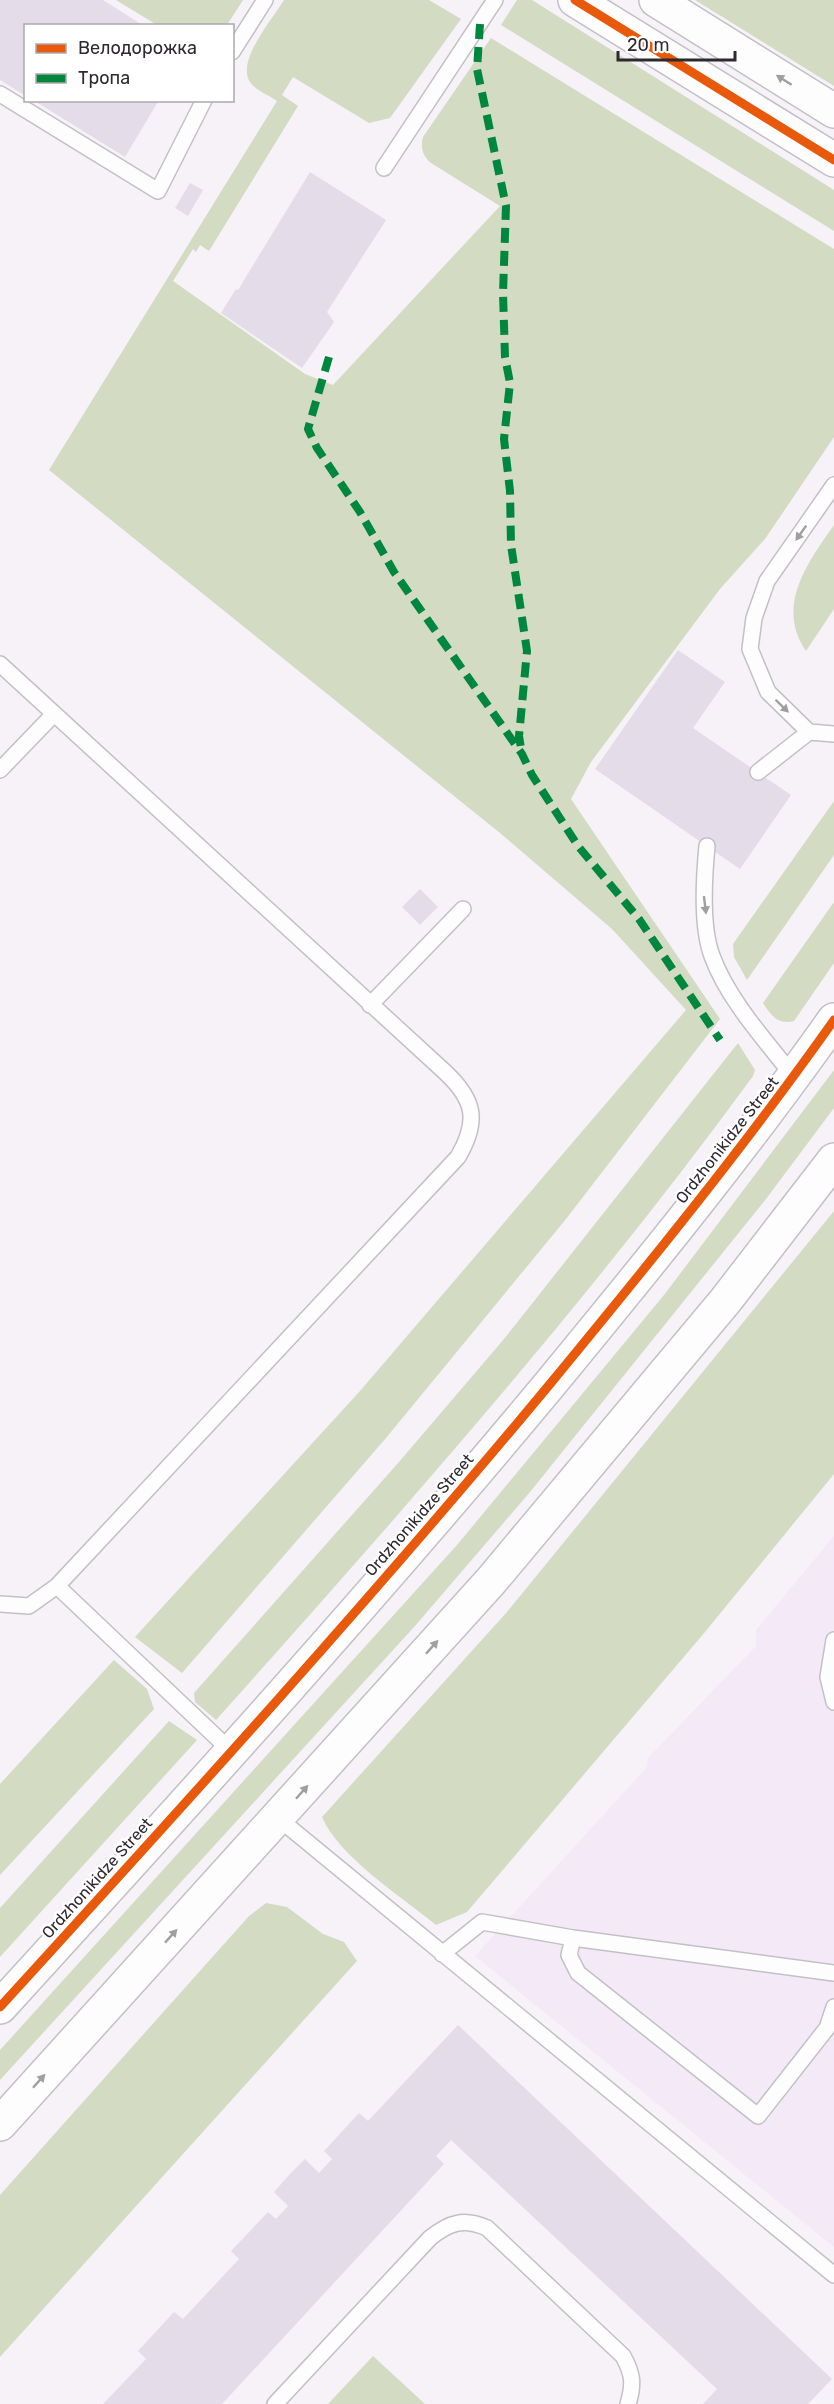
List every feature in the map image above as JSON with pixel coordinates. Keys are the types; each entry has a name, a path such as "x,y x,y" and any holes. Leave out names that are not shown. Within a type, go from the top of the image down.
{"street":[{"path":"575,0 834,160"},
{"path":"656,0 834,111"},
{"name":"Ordzhonikidze Street","path":"0,2007 232,1752 433,1524 660,1251 794,1077 834,1020"},
{"path":"0,2124 491,1581 726,1300 834,1160"}],"lane":[{"path":"234,49 265,0"},
{"path":"384,168 495,0"},
{"path":"0,94 158,191 203,102"},
{"path":"834,485 767,582 754,618 750,649 768,692 809,732 834,734"},
{"path":"0,664 462,1089 472,1113 470,1137 458,1157 57,1586 29,1606 0,1604"},
{"path":"0,770 54,714"},
{"path":"758,772 809,732"},
{"path":"707,846 703,889 711,955 741,1009 794,1077"},
{"path":"370,1005 463,909"},
{"path":"57,1586 232,1752"},
{"path":"834,1640 828,1677 834,1702"},
{"path":"278,1818 834,2275"},
{"path":"442,1954 482,1922 573,1938 834,1973"},
{"path":"573,1938 569,1955 578,1973 758,2116 827,2028 834,2007"},
{"path":"275,2404 430,2238 443,2228 459,2221 472,2221 487,2228 623,2356 633,2373 632,2391 628,2404"}],"shaded area":[{"path":"834,1536 834,2247 475,1956 647,1767 648,1758 756,1646 756,1630"}],"green space":[{"path":"116,0 243,0 228,24 155,24"},
{"path":"284,0 429,0 461,19 390,118 369,123 293,77 282,95 298,106 209,251 200,245 196,252 193,249 173,281 305,374 333,385 500,206 431,163 424,155 422,148 423,137 491,38 834,249 834,437 765,539 720,589 591,762 571,799 720,1019 566,1219 386,1438 182,1673 135,1637 360,1391 686,1010 612,929 500,833 49,470 277,101 253,85 247,73 251,52"},
{"path":"517,0 532,0 834,190 834,231 501,25"},
{"path":"695,0 834,0 834,86"},
{"path":"834,525 834,609 806,651 797,634 794,601 806,569"},
{"path":"834,801 834,855 747,980 734,957 733,944"},
{"path":"834,902 834,963 794,1021 783,1022 772,1015 763,1003"},
{"path":"738,1043 755,1070 753,1076 690,1160 626,1243 492,1405 216,1720 195,1702 194,1693 399,1462 504,1339"},
{"path":"834,1070 834,1108 766,1199 530,1492 415,1626 0,2080 0,2050 457,1545 664,1295"},
{"path":"834,1211 834,1474 705,1632 467,1912 436,1925 356,1861 330,1832 322,1817 507,1612"},
{"path":"114,1660 147,1689 154,1709 0,1875 0,1784"},
{"path":"169,1721 197,1740 0,1957 0,1908"},
{"path":"266,1903 287,1907 323,1934 344,1942 357,1961 0,2357 0,2195 249,1916"},
{"path":"373,2356 425,2404 328,2404"}],"building":[{"path":"0,0 103,0 141,24 24,24 24,95 0,80"},
{"path":"36,102 158,102 125,157"},
{"path":"310,172 386,220 327,312 334,322 302,368 221,313 236,289 238,290"},
{"path":"190,183 203,190 188,216 175,208"},
{"path":"678,650 725,682 693,728 791,795 740,869 595,769"},
{"path":"420,889 438,907 420,925 402,907"},
{"path":"458,2025 832,2379 808,2404 703,2404 717,2389 451,2140 436,2156 444,2164 222,2404 103,2404 146,2359 138,2351 174,2312 183,2319 239,2259 231,2251 268,2212 276,2219 288,2206 274,2192 289,2175 305,2159 319,2173 332,2159 324,2151 359,2113 368,2121"}],"marked path":[{"path":"480,24 477,69 506,206 503,293 505,357 510,383 504,439 510,491 511,545 527,651 519,736 521,748"},
{"path":"329,357 308,429 317,448 360,512 394,572 522,754 532,775 578,846 639,919 720,1040"}],"cycle path":[{"path":"575,0 834,160"},
{"path":"0,2007 279,1698 483,1464 695,1205 834,1020"}]}
